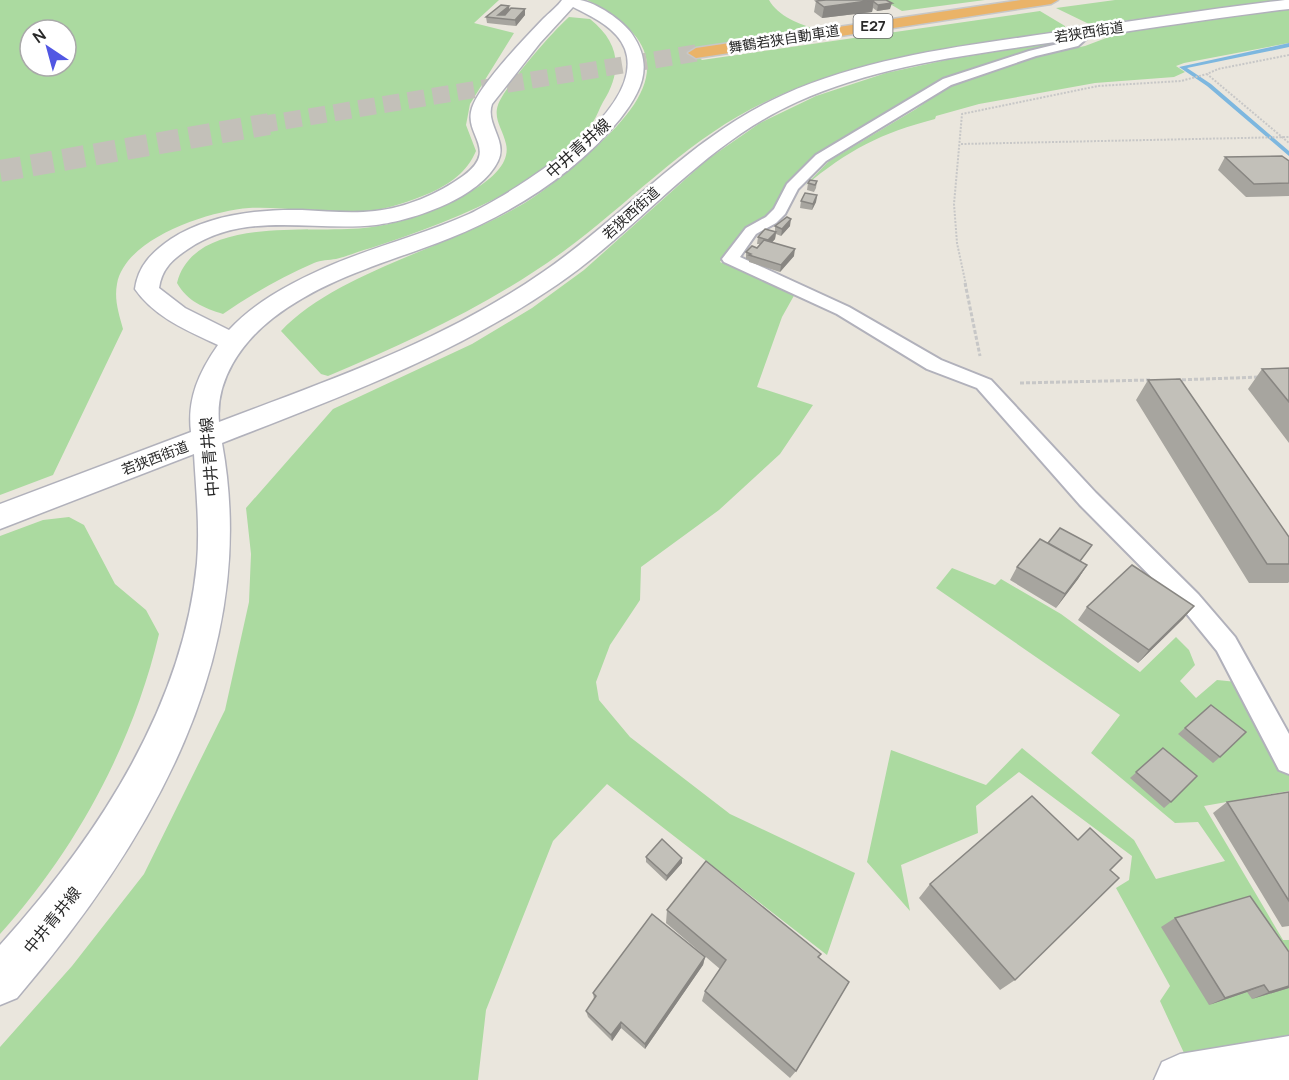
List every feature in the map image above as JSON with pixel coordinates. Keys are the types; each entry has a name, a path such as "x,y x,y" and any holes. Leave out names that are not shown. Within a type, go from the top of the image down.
{"highway":[{"name":"舞鶴若狭自動車道","path":"696,53 1051,0"}],"street":[{"name":"中井青井線","path":"0,981 42,936 90,873 134,804 187,685 213,577 213,511 204,410 214,374 233,342 257,318 287,297 330,274 474,220 513,200 565,162 609,122 622,106 636,80 637,64 633,49 627,38 612,22 570,0"},
{"path":"233,342 182,318 160,303 147,289 148,273 162,257 195,236 248,220 281,217 351,221 376,219 402,213 455,191 475,177 488,162 491,148 482,124 480,114 482,105 551,17 570,0"},
{"name":"若狭西街道","path":"0,518 357,380 414,356 495,315 577,259 713,142 784,102 838,81 897,64 1089,32 1289,4"},
{"path":"1180,1080 1289,1061"}],"lane":[{"path":"1089,32 1074,44 1033,53 947,82 821,158 792,187 780,211 771,220 751,231 730,259 818,296 939,369 984,384 1088,499 1190,601 1226,644 1289,761"}],"path":[{"path":"1150,380 984,384 957,243 954,204 962,114 1098,86 1181,81 1218,69 1289,55"},
{"path":"1207,74 1289,143"},
{"path":"961,144 1289,137"},
{"path":"1173,380 1266,377"}],"green space":[{"path":"0,0 499,0 474,23 514,33 470,104 466,125 476,151 463,171 444,186 407,202 368,211 324,212 264,208 232,210 192,221 171,230 135,253 123,268 117,284 117,307 123,329 53,475 0,495"},
{"path":"587,0 769,0 778,11 790,19 817,29 692,50 702,60 1040,11 1065,26 1065,30 1061,33 902,58 825,78 787,92 751,109 701,140 564,251 508,288 390,349 328,376 321,374 281,331 304,311 330,293 360,278 486,223 534,197 587,155 628,113 640,94 647,74 645,55 636,36 617,18"},
{"path":"850,0 985,0 902,11 890,4"},
{"path":"1115,0 1285,0 1091,25 1056,8"},
{"path":"1289,9 1289,43 1184,63 1176,66 1185,72 1174,77 1095,83 979,104 936,116 935,119 898,130 866,144 836,162 805,186 829,161 916,109 950,85 1036,56 1085,46 1122,32"},
{"path":"569,17 590,19 600,28 613,47 616,68 614,79 593,122 547,167 520,185 462,215 371,248 302,268 267,286 223,314 197,303 181,289 177,283 188,261 206,246 230,237 258,232 380,226 437,208 491,178 506,156 506,144 497,115 498,105 530,59"},
{"path":"1054,42 1053,45 972,68 942,80 814,156 786,185 774,208 760,221 745,228 720,262 796,292 782,317 757,387 813,405 780,454 719,510 641,567 640,600 610,645 596,682 599,700 630,737 730,814 855,873 827,955 607,784 553,841 486,1010 478,1080 0,1080 0,1047 72,966 144,874 225,710 249,602 251,554 246,508 333,409 472,344 532,308 584,270 708,159 760,123 816,96 886,73 946,60"},
{"path":"69,517 84,525 115,584 146,610 159,634 134,715 98,794 53,867 28,902 0,934 0,536 43,520"},
{"path":"952,568 995,585 1001,579 1061,614 1140,672 1176,637 1189,650 1195,665 1180,681 1196,698 1217,680 1237,682 1289,775 1289,791 1204,806 1283,940 1289,940 1289,1035 1184,1053 1160,1001 1170,986 1116,888 1129,880 1132,856 1019,772 976,806 978,833 901,865 910,911 867,862 891,750 986,785 1022,748 1134,840 1156,879 1225,861 1198,822 1175,823 1091,753 1120,715 936,588"}],"building":[{"path":"873,0 886,0 892,3 878,5"},
{"path":"874,0 824,7 816,1"},
{"path":"501,5 509,6 498,15 505,15 511,8 525,9 515,20 486,17"},
{"path":"1282,156 1289,161 1289,183 1254,184 1225,157"},
{"path":"810,180 817,181 815,185 808,183"},
{"path":"805,193 817,195 813,204 801,201"},
{"path":"787,217 791,219 782,229 775,226"},
{"path":"765,229 776,232 768,240 758,237"},
{"path":"764,240 795,249 781,265 746,252 752,246 757,248"},
{"path":"1289,368 1289,402 1262,369"},
{"path":"1180,379 1289,537 1289,564 1267,564 1148,380"},
{"path":"1060,528 1092,545 1080,561 1048,543"},
{"path":"1040,539 1087,565 1065,594 1017,567"},
{"path":"1132,565 1194,606 1149,650 1087,607"},
{"path":"1211,705 1246,732 1220,757 1185,728"},
{"path":"1163,748 1197,776 1171,802 1136,772"},
{"path":"1289,792 1289,901 1227,802"},
{"path":"1032,796 1078,840 1090,828 1122,858 1110,870 1119,878 1015,980 930,884"},
{"path":"662,839 682,858 667,876 646,857"},
{"path":"706,861 821,954 818,957 849,982 796,1071 705,991 726,960 667,910"},
{"path":"1250,896 1289,952 1289,986 1269,992 1264,985 1225,998 1175,918"},
{"path":"652,914 705,957 645,1044 621,1022 611,1035 586,1011 596,996 593,993"}],"waterway":[{"path":"1289,45 1182,67 1209,85 1289,154"}],"tunnel":[{"path":"260,125 696,53"},
{"path":"0,171 269,124"}]}
